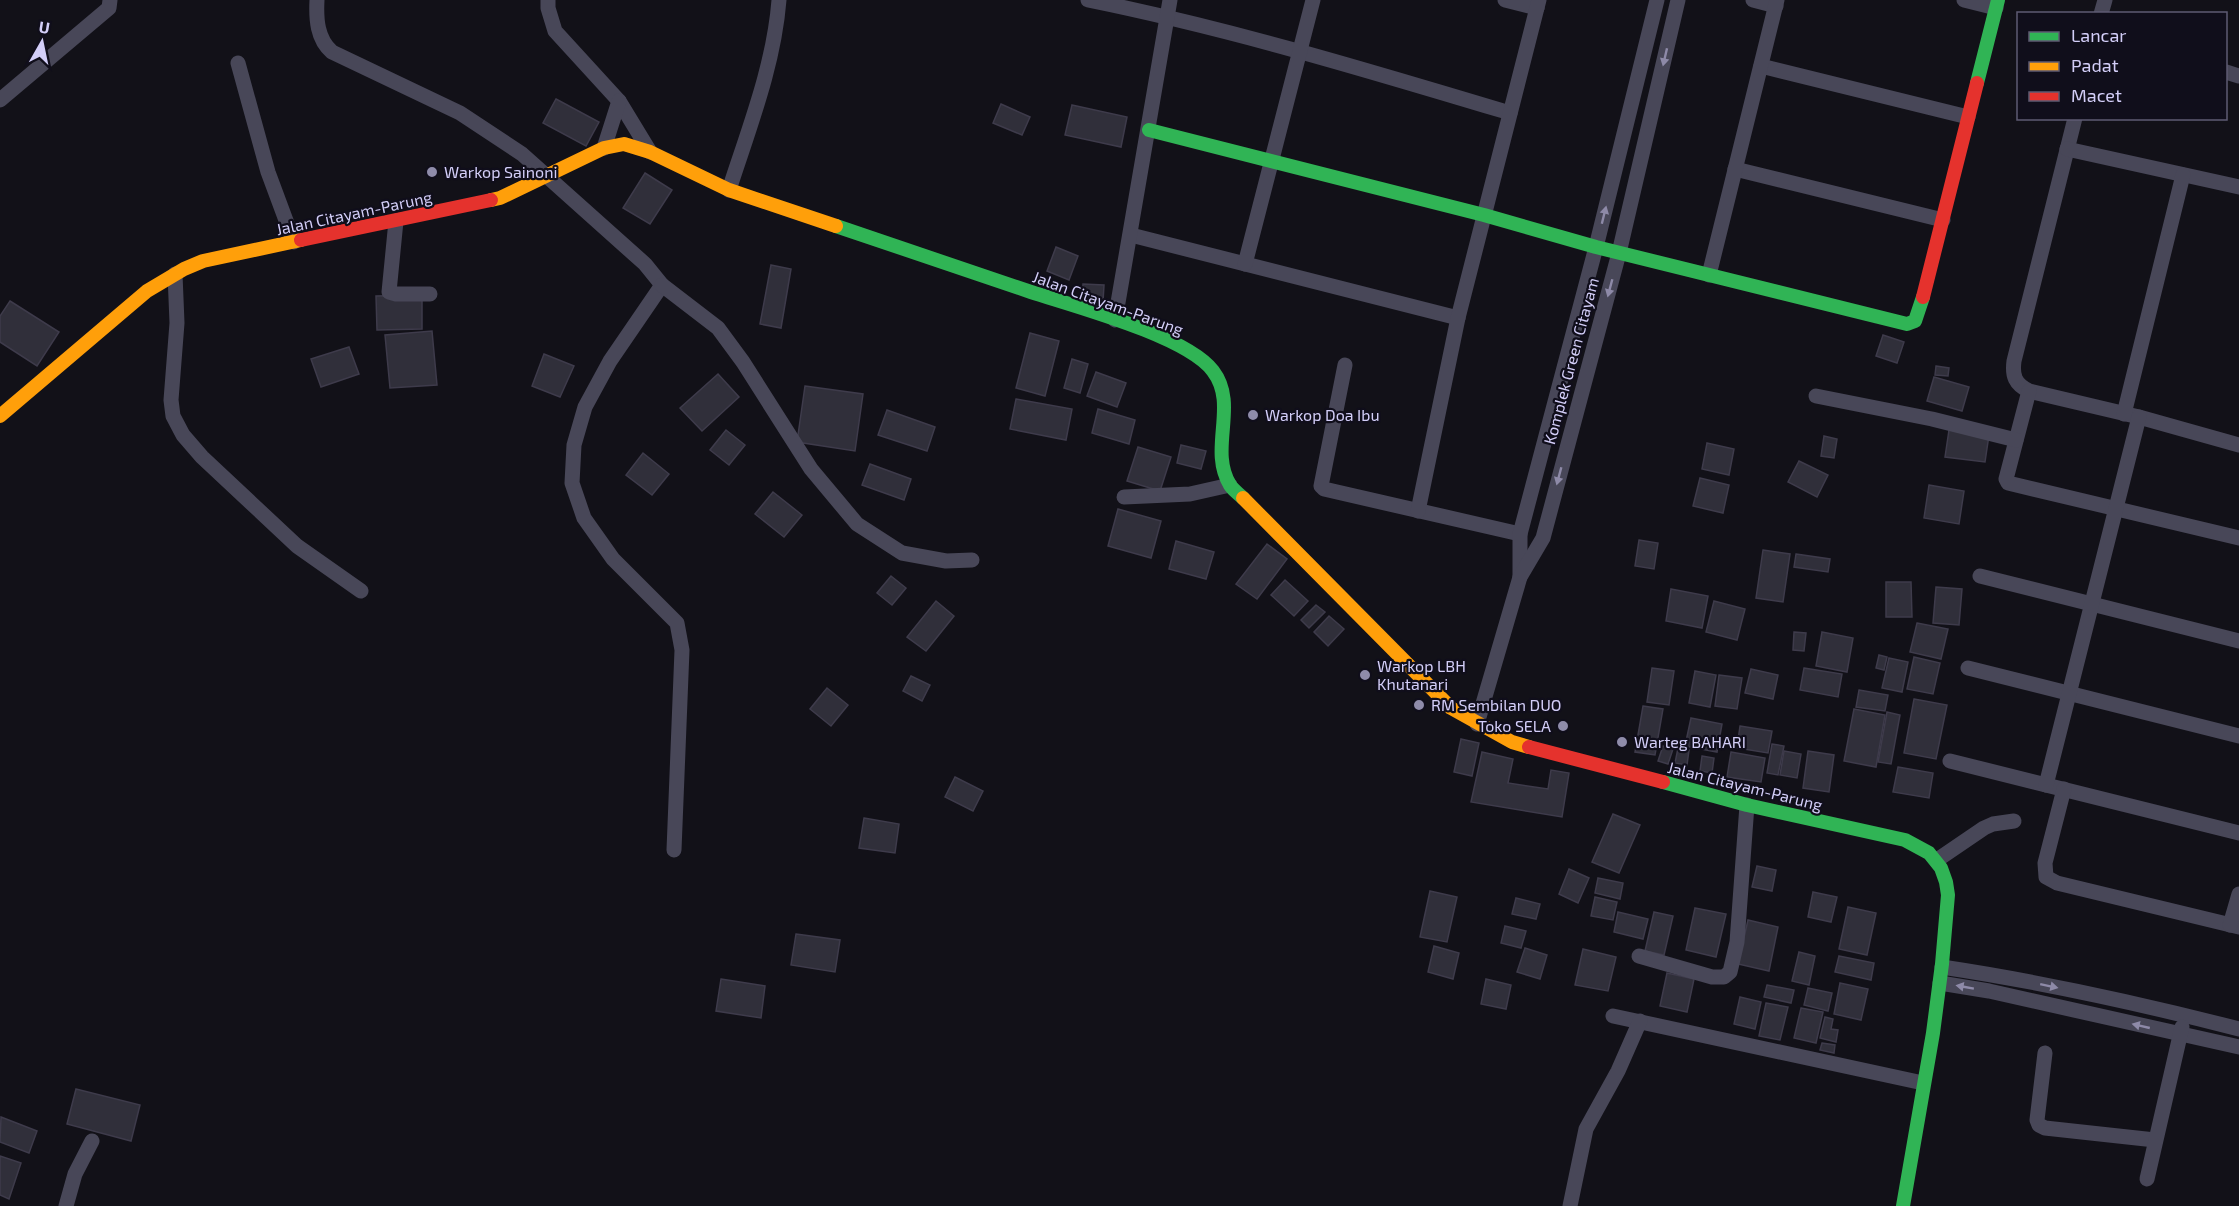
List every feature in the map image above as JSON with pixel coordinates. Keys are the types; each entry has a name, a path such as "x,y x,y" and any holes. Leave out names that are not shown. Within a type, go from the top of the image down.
{"street":[{"path":"0,100 109,8 110,0"},
{"path":"317,0 320,37 324,45 332,52 460,113 522,154 645,264 662,285 718,328 743,362 811,469 857,524 902,552 946,561 972,560"},
{"path":"548,0 555,31 619,101 650,152"},
{"path":"729,190 759,98 777,32 779,0"},
{"path":"1088,0 1167,16 1300,50 1510,113"},
{"path":"1115,321 1170,0"},
{"path":"1245,264 1313,0"},
{"path":"1418,511 1458,318 1538,4 1505,0"},
{"path":"1520,577 1520,534 1596,247 1657,0"},
{"name":"Komplek Green Citayam","path":"1477,724 1520,577 1543,538 1619,253 1678,0"},
{"path":"1709,275 1776,3 1753,0"},
{"path":"1149,130 1484,215 1619,253 1906,324 1915,321 1919,313 1997,4 1964,0"},
{"path":"238,63 268,172 294,242"},
{"path":"1761,66 1968,117"},
{"path":"604,148 619,101"},
{"path":"2074,120 2014,361 2015,380 2020,387 2029,391 2132,415 2239,445"},
{"name":"Jalan Citayam-Parung","path":"0,416 147,291 203,261 500,198 589,154 624,144 650,152 729,190 1115,321 1169,341 1195,354 1213,368 1223,384 1225,400 1221,448 1222,461 1230,485 1451,708 1477,724 1512,742 1747,805 1905,840 1923,849 1937,860"},
{"path":"2067,149 2239,187"},
{"path":"1735,169 1943,220"},
{"path":"2046,785 2116,507 2132,415 2183,175"},
{"path":"396,221 389,292 430,294"},
{"path":"1131,235 1458,318"},
{"path":"175,274 177,323 171,400 173,416 183,435 202,457 297,546 361,591"},
{"path":"662,285 610,361 585,408 574,444 572,483 584,518 614,558 677,623 682,650 674,850"},
{"path":"1345,365 1321,486 1328,491 1520,534"},
{"path":"2029,391 2006,479 2008,483 2239,538"},
{"path":"1816,396 1932,419 2016,440"},
{"path":"1125,497 1190,494 1230,485"},
{"path":"1980,576 2239,641"},
{"path":"1968,668 2239,736"},
{"path":"1950,761 2239,833"},
{"path":"2064,789 2045,863 2046,877 2057,883 2235,926 2239,894"},
{"path":"1639,956 1712,977 1724,977 1730,972 1737,942 1747,805"},
{"path":"1903,1206 1942,967 1947,895 1945,877 1937,860 1984,828 1993,824 2014,821"},
{"path":"1942,967 1992,974 2239,1029"},
{"path":"1940,983 1989,991 2239,1047"},
{"path":"2146,1179 2184,1015"},
{"path":"1613,1016 1923,1083"},
{"path":"1570,1206 1586,1129 1618,1071 1640,1021"},
{"path":"2045,1053 2037,1120 2039,1125 2045,1128 2156,1140"},
{"path":"66,1206 75,1174 92,1141"}],"building":[{"path":"556,99 599,122 586,146 543,123"},
{"path":"1001,104 1030,117 1022,135 993,123"},
{"path":"1072,105 1127,117 1121,147 1065,135"},
{"path":"645,173 672,190 650,224 623,208"},
{"path":"1056,247 1078,256 1069,280 1047,271"},
{"path":"771,265 791,269 781,328 760,324"},
{"path":"1083,284 1104,285 1103,302 1082,302"},
{"path":"422,295 422,329 377,330 376,296"},
{"path":"10,301 59,332 37,366 0,342 0,316"},
{"path":"432,331 437,385 390,388 385,335"},
{"path":"1030,333 1059,341 1045,396 1016,388"},
{"path":"1883,335 1904,342 1897,363 1876,356"},
{"path":"349,347 359,374 321,387 311,359"},
{"path":"544,354 574,366 560,397 532,386"},
{"path":"1072,359 1088,364 1080,393 1064,388"},
{"path":"1936,366 1949,368 1948,376 1935,375"},
{"path":"1096,372 1126,383 1117,407 1087,396"},
{"path":"718,374 739,397 702,431 680,408"},
{"path":"1934,377 1969,387 1962,411 1927,401"},
{"path":"805,386 863,394 855,451 797,442"},
{"path":"1016,399 1072,409 1066,440 1010,429"},
{"path":"1098,409 1135,420 1129,444 1092,433"},
{"path":"887,410 935,427 927,451 878,435"},
{"path":"726,430 745,445 729,465 710,450"},
{"path":"1949,430 1989,435 1985,462 1945,457"},
{"path":"1824,436 1837,439 1834,458 1821,456"},
{"path":"1707,443 1734,449 1729,475 1702,469"},
{"path":"1181,445 1206,451 1201,469 1177,463"},
{"path":"1138,447 1171,457 1160,491 1127,481"},
{"path":"643,453 669,474 652,495 626,475"},
{"path":"1799,461 1828,475 1817,497 1788,482"},
{"path":"870,464 911,479 904,500 862,485"},
{"path":"1700,478 1729,485 1723,513 1693,506"},
{"path":"1929,485 1964,491 1959,524 1924,518"},
{"path":"773,492 802,515 784,537 755,514"},
{"path":"1118,509 1161,521 1151,558 1108,546"},
{"path":"1639,540 1658,543 1654,569 1635,566"},
{"path":"1176,541 1214,552 1206,579 1169,569"},
{"path":"1267,544 1287,559 1257,599 1236,584"},
{"path":"1763,550 1790,554 1783,602 1756,598"},
{"path":"1796,554 1830,559 1828,572 1794,567"},
{"path":"891,576 906,588 892,605 877,593"},
{"path":"1285,580 1308,601 1294,616 1271,595"},
{"path":"1886,582 1911,582 1912,617 1886,617"},
{"path":"1936,587 1962,589 1959,625 1933,623"},
{"path":"1671,589 1708,596 1702,628 1666,621"},
{"path":"936,601 954,616 926,651 907,637"},
{"path":"1714,601 1745,609 1737,640 1706,632"},
{"path":"1316,605 1325,612 1309,628 1301,620"},
{"path":"1329,616 1344,629 1328,646 1314,632"},
{"path":"1917,623 1948,629 1941,659 1910,652"},
{"path":"1794,632 1806,633 1804,651 1793,650"},
{"path":"1822,632 1853,638 1847,672 1816,666"},
{"path":"1879,655 1887,657 1884,670 1876,668"},
{"path":"1914,657 1940,663 1933,694 1907,689"},
{"path":"1889,658 1908,662 1902,692 1882,688"},
{"path":"1652,668 1674,671 1669,705 1647,702"},
{"path":"1804,668 1842,674 1838,697 1800,690"},
{"path":"1751,669 1778,675 1773,699 1745,693"},
{"path":"1695,671 1716,675 1710,707 1689,703"},
{"path":"1719,675 1742,678 1737,709 1715,706"},
{"path":"911,676 930,685 922,701 903,691"},
{"path":"827,688 848,705 831,726 810,709"},
{"path":"1859,690 1888,695 1885,711 1856,707"},
{"path":"1914,699 1947,705 1936,759 1904,753"},
{"path":"1643,706 1663,709 1655,755 1635,752"},
{"path":"1854,709 1885,715 1876,767 1844,761"},
{"path":"1887,712 1900,715 1891,764 1878,762"},
{"path":"1691,718 1722,724 1717,752 1685,746"},
{"path":"1740,726 1772,731 1768,753 1737,748"},
{"path":"1461,739 1479,743 1472,776 1454,772"},
{"path":"1772,744 1784,746 1778,775 1767,773"},
{"path":"1663,746 1673,749 1668,764 1658,761"},
{"path":"1678,748 1689,750 1687,765 1675,763"},
{"path":"1784,751 1801,754 1797,778 1780,775"},
{"path":"1808,751 1834,755 1829,792 1803,788"},
{"path":"1482,752 1513,759 1508,783 1548,789 1551,770 1569,773 1562,817 1471,802"},
{"path":"1731,752 1765,758 1761,782 1727,777"},
{"path":"1702,756 1714,758 1712,773 1700,771"},
{"path":"1898,767 1933,773 1929,798 1893,792"},
{"path":"955,777 983,791 973,811 945,797"},
{"path":"1613,814 1640,825 1619,873 1592,862"},
{"path":"864,818 899,824 895,853 859,848"},
{"path":"1757,866 1776,870 1772,891 1752,887"},
{"path":"1569,869 1589,878 1578,903 1559,894"},
{"path":"1598,878 1623,883 1620,899 1595,893"},
{"path":"1430,891 1457,897 1447,942 1420,937"},
{"path":"1813,892 1837,897 1831,922 1808,917"},
{"path":"1595,897 1617,902 1613,920 1591,916"},
{"path":"1516,898 1540,904 1536,919 1512,914"},
{"path":"1848,907 1876,913 1867,955 1839,949"},
{"path":"1695,908 1726,914 1716,957 1686,950"},
{"path":"1618,912 1648,919 1643,939 1614,932"},
{"path":"1654,912 1673,916 1664,955 1645,951"},
{"path":"1748,920 1778,927 1769,971 1738,964"},
{"path":"1505,926 1526,931 1521,948 1501,943"},
{"path":"796,934 840,940 835,972 791,965"},
{"path":"1434,946 1459,953 1453,979 1428,972"},
{"path":"1525,948 1547,955 1540,979 1517,972"},
{"path":"1583,949 1616,957 1608,991 1575,985"},
{"path":"1799,952 1815,956 1809,985 1792,981"},
{"path":"1839,956 1874,963 1871,980 1835,972"},
{"path":"1667,973 1694,979 1687,1012 1660,1006"},
{"path":"721,979 765,986 761,1018 716,1011"},
{"path":"1486,979 1511,985 1506,1009 1481,1004"},
{"path":"1840,983 1868,989 1861,1020 1834,1014"},
{"path":"1767,985 1794,990 1791,1003 1764,997"},
{"path":"1808,988 1832,993 1828,1011 1804,1005"},
{"path":"1740,997 1761,1002 1755,1029 1734,1024"},
{"path":"1766,1003 1788,1007 1780,1040 1759,1036"},
{"path":"1801,1008 1823,1012 1816,1043 1794,1038"},
{"path":"1825,1017 1833,1019 1831,1029 1838,1030 1836,1042 1820,1038"},
{"path":"1822,1043 1835,1045 1834,1053 1820,1050"},
{"path":"76,1089 140,1105 131,1141 67,1124"},
{"path":"1,1117 37,1131 29,1153 0,1142"},
{"path":"0,1156 21,1163 9,1199 0,1195"}],"traffic: fast":[{"path":"1977,83 1998,0"},
{"path":"1149,130 1484,215 1596,247 1907,324 1915,321 1923,297"},
{"path":"836,226 1101,314 1155,334 1199,358 1213,371 1220,384 1224,398 1222,442 1224,471 1231,487 1243,498"},
{"path":"1663,782 1747,805 1905,840 1929,853 1941,868 1948,895 1942,964 1933,1033 1903,1206"}],"traffic: slow":[{"path":"491,200 500,198 604,148 624,144 650,152 729,190 836,226"},
{"path":"0,416 147,291 184,269 203,261 301,240"},
{"path":"1243,498 1451,708 1512,742 1529,747"}],"traffic: jam":[{"path":"1923,297 1977,83"},
{"path":"301,240 491,200"},
{"path":"1529,747 1663,782"}],"place":[{"name":"Warkop Sainoni","path":"432,172"},
{"name":"Warkop Doa Ibu","path":"1253,415"},
{"name":"Warkop LBH Khutanari","path":"1365,675"},
{"name":"RM Sembilan DUO","path":"1419,705"},
{"name":"Toko SELA","path":"1563,726"},
{"name":"Warteg BAHARI","path":"1622,742"}]}
